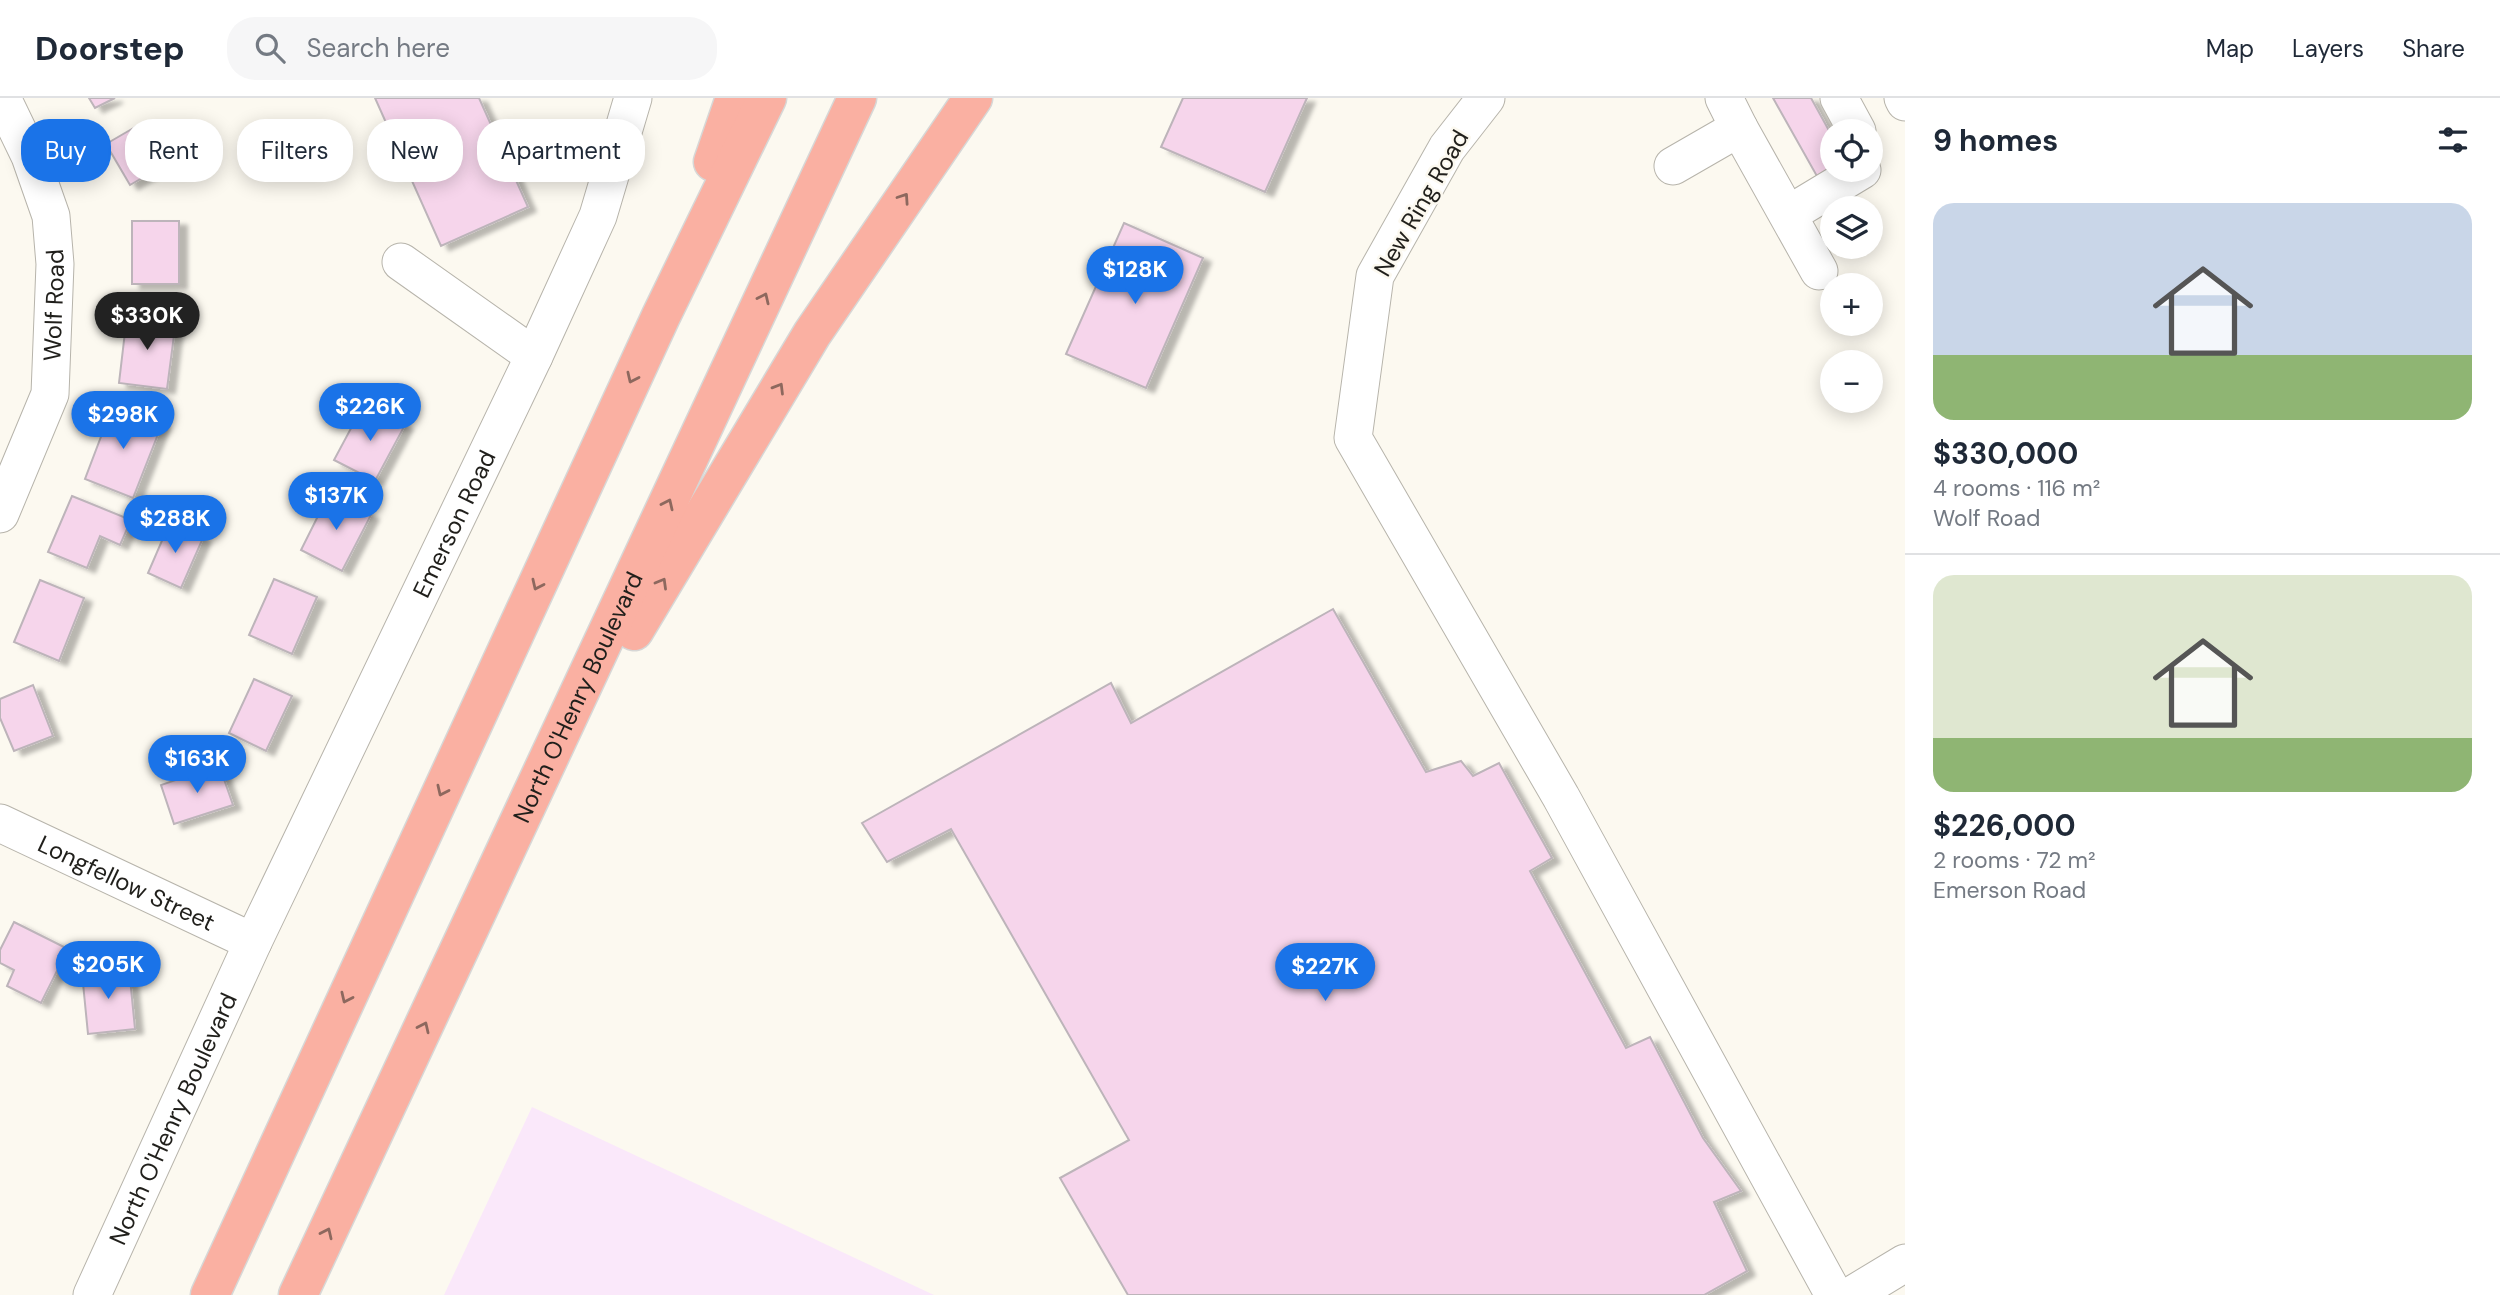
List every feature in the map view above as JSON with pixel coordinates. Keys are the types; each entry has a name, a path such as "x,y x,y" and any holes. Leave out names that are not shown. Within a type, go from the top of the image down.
{"highway":[{"path":"661,316 735,98"},
{"path":"209,1295 661,316 767,98"},
{"name":"North O'Henry Boulevard","path":"298,1295 857,98"},
{"path":"505,855 668,572 811,334 973,98"}],"street":[{"name":"Wolf Road","path":"0,514 50,394 55,264 51,216 30,156 2,98"},
{"name":"Emerson Road","path":"253,942 534,356 598,216 633,98"},
{"name":"New Ring Road","path":"1486,98 1447,148 1375,276 1353,438 1561,797 1835,1295"},
{"path":"1839,98 1850,119"},
{"path":"1673,166 1732,113 1819,271"},
{"path":"1789,214 1842,182"},
{"path":"401,262 534,356"},
{"name":"Longfellow Street","path":"0,824 253,942"},
{"name":"North O'Henry Boulevard","path":"92,1295 253,942"},
{"path":"1852,1295 1905,1263"}],"shaded area":[{"path":"532,1107 934,1295 444,1295"}],"building":[{"path":"89,98 115,98 95,108"},
{"path":"375,98 479,98 488,119 477,119 477,182 517,182 528,207 441,246 412,182 463,182 463,119 384,119"},
{"path":"1183,98 1307,98 1265,192 1161,147"},
{"path":"1773,98 1811,98 1823,119 1820,119 1818,178"},
{"path":"125,133 125,176 111,153 111,141"},
{"path":"132,221 179,221 179,284 132,284"},
{"path":"1124,223 1203,258 1146,388 1066,354"},
{"path":"127,315 176,320 167,389 119,383"},
{"path":"364,404 405,425 375,481 334,460"},
{"path":"113,405 162,424 133,498 85,479"},
{"path":"329,494 371,515 342,571 301,550"},
{"path":"72,496 131,520 120,545 100,536 87,568 48,552"},
{"path":"170,522 203,538 181,588 148,573"},
{"path":"274,579 317,597 292,654 249,635"},
{"path":"40,580 84,598 59,661 14,642"},
{"path":"1333,609 1426,772 1461,761 1473,776 1499,763 1552,858 1530,871 1626,1048 1650,1037 1703,1138 1741,1191 1714,1202 1747,1271 1704,1295 1128,1295 1060,1178 1129,1140 951,829 887,862 862,823 1111,683 1131,723"},
{"path":"254,679 292,696 266,751 229,733"},
{"path":"33,685 53,736 14,751 0,718 0,699"},
{"path":"219,765 233,805 174,824 161,785"},
{"path":"14,922 68,949 41,1003 7,986 14,970 0,963 0,950"},
{"path":"129,968 135,1029 88,1034 82,973"}]}
